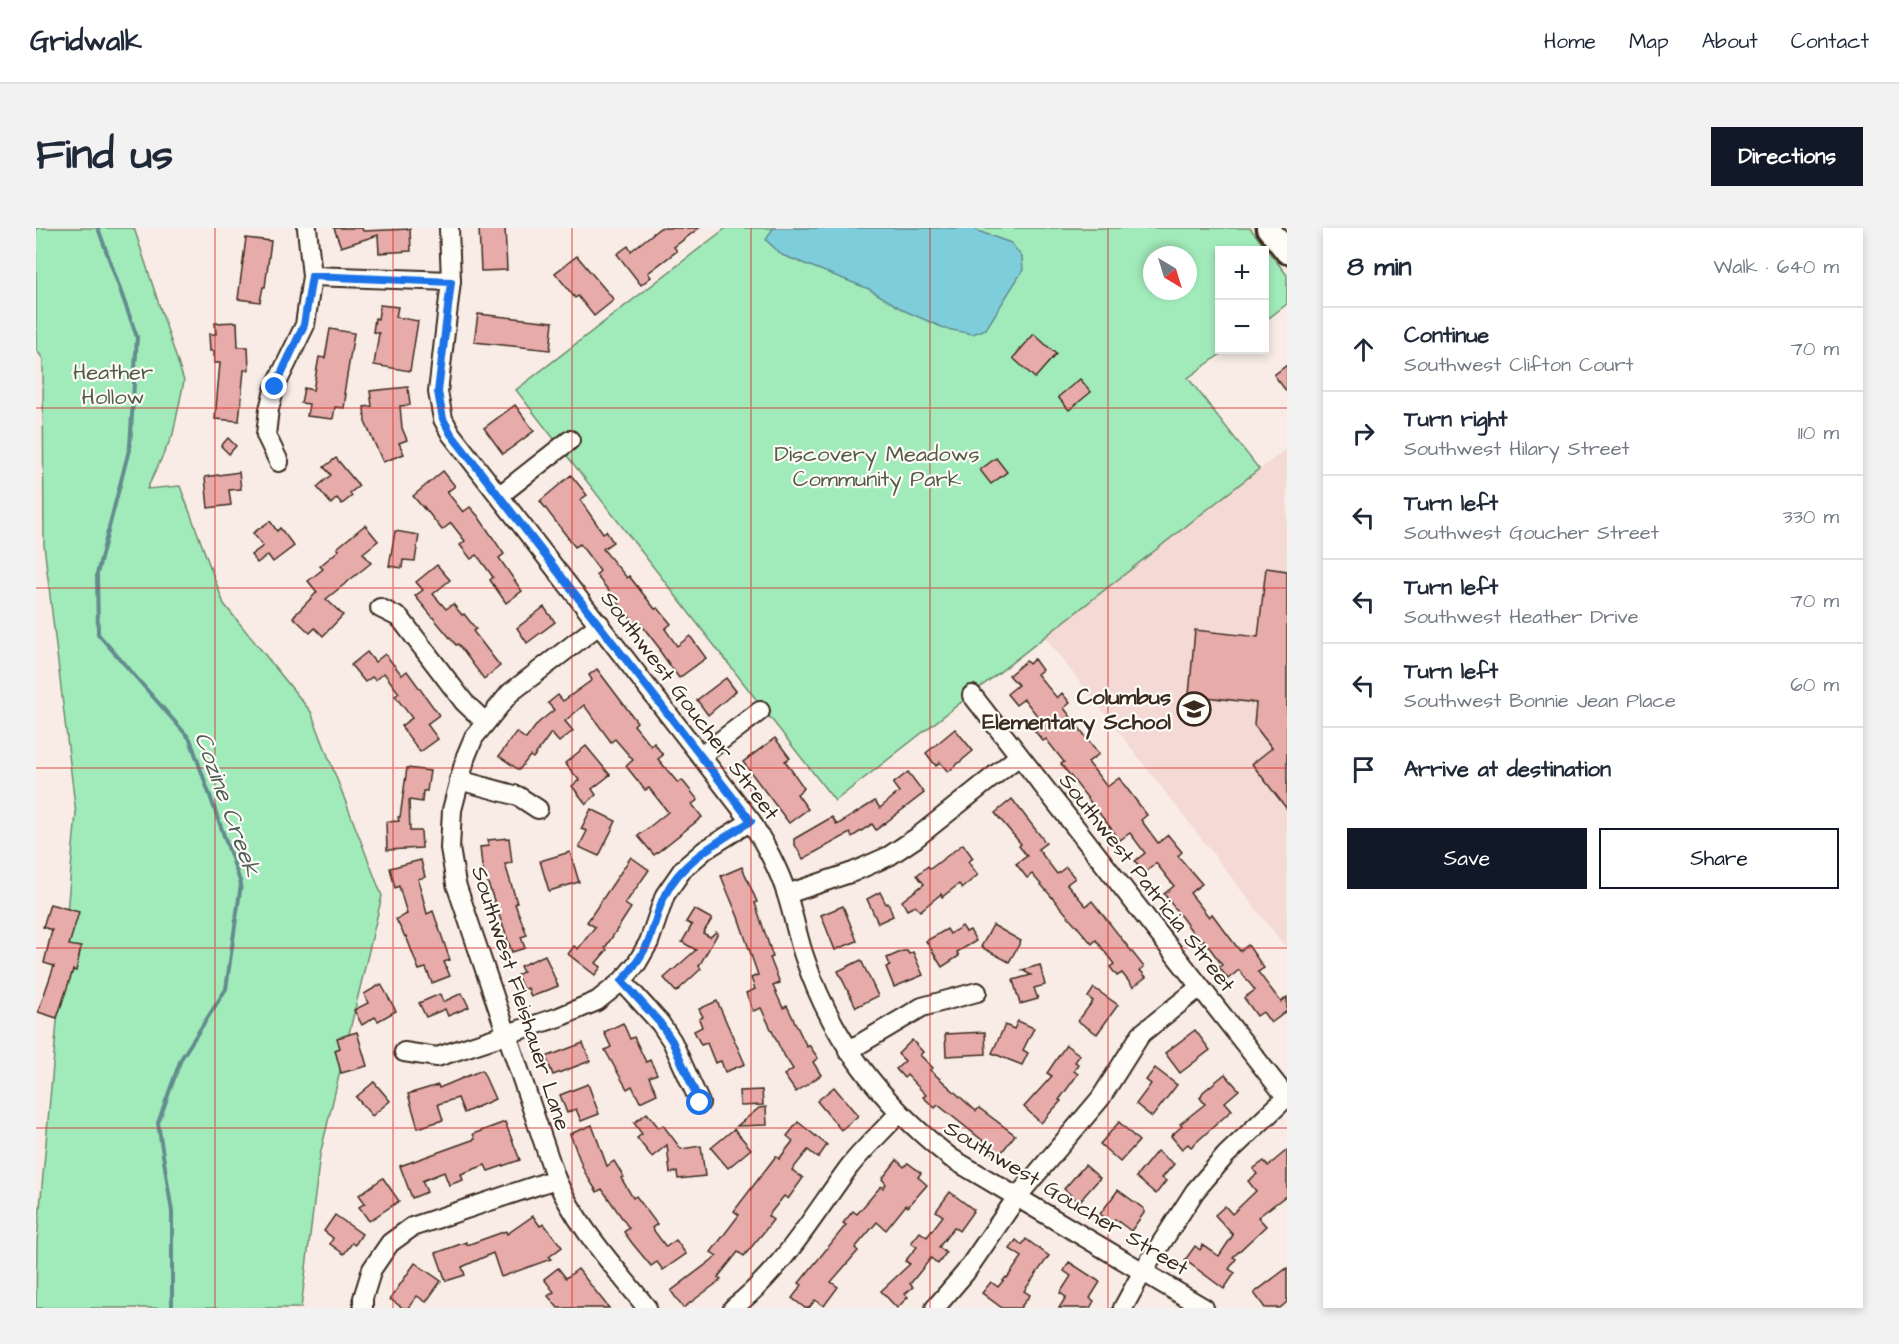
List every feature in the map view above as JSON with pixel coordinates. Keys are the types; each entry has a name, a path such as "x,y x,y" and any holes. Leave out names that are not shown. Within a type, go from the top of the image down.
{"main road":[{"path":"1268,228 1287,252"}],"street":[{"path":"279,462 266,435 269,409 275,387 304,325 312,276 307,228"},
{"name":"Southwest Goucher Street","path":"450,228 451,282 438,392 443,419 451,434 751,821 769,852 787,894 803,953 816,988 848,1051 874,1087 899,1113 951,1158 1203,1308"},
{"path":"312,276 451,282"},
{"path":"500,495 570,440"},
{"path":"380,608 400,618 464,702 485,722"},
{"name":"Southwest Fleishauer Lane","path":"600,624 510,693 474,737 459,780 452,810 450,848 456,884 556,1179 577,1219 647,1308"},
{"name":"Southwest Patricia Street","path":"972,695 1287,1098"},
{"path":"702,755 760,711"},
{"path":"787,894 853,872 889,856 916,838 1019,756"},
{"path":"459,780 518,796 538,809"},
{"path":"404,1052 437,1057 597,1001 622,981 637,963 649,942 665,895 683,868 705,850 751,821"},
{"path":"622,981 660,1023 672,1041 700,1103"},
{"path":"935,1308 965,1273 1017,1197 1091,1111 1142,1034 1200,987"},
{"path":"848,1051 922,1007 977,992"},
{"path":"1123,1308 1142,1273 1195,1191 1226,1155 1287,1098"},
{"path":"733,1308 778,1266 851,1165 899,1113"},
{"path":"363,1308 363,1298 372,1269 390,1243 412,1227 556,1179"}],"shaded area":[{"name":"Columbus Elementary School","path":"1287,448 1287,949 1045,637"}],"green space":[{"name":"Heather Hollow","path":"36,228 134,228 184,381 173,434 147,489 180,486 224,604 311,712 382,896 320,1155 301,1308 36,1308 37,1241 76,814 44,545 43,359 36,349"},
{"name":"Discovery Meadows Community Park","path":"726,228 1250,228 1264,246 1215,246 1215,354 1221,354 1188,378 1259,469 835,801 516,390"},
{"name":"Discovery Meadows Community Park","path":"1269,252 1287,275 1287,304 1269,318"}],"water":[{"path":"773,228 974,228 1011,243 1022,257 1023,270 986,329 973,334 946,329 905,311 869,289 782,255 766,240"}],"building":[{"path":"334,228 362,228 363,231 410,229 411,251 379,253 378,235 341,247"},
{"path":"479,228 505,228 507,270 481,271"},
{"path":"660,228 699,228 674,247 677,251 648,273 651,277 641,285 617,254 628,246 631,251"},
{"path":"246,238 271,241 265,287 263,287 260,302 238,299"},
{"path":"577,256 614,300 594,316 578,296 575,298 555,273"},
{"path":"380,305 398,307 396,317 418,321 410,371 374,365 379,333 373,332"},
{"path":"478,314 553,322 550,350 474,342"},
{"path":"237,322 238,347 248,347 249,370 244,370 239,421 215,419 220,363 214,363 214,351 210,351 209,334 216,334 215,323"},
{"path":"330,329 354,333 344,394 346,394 344,408 335,407 333,419 307,416 309,404 301,403 304,388 313,390 319,357 325,358"},
{"path":"1034,334 1056,354 1035,378 1013,358"},
{"path":"1287,365 1287,392 1274,375"},
{"path":"1080,379 1091,392 1069,410 1058,397"},
{"path":"408,387 410,405 400,406 402,428 407,440 399,443 404,454 383,462 365,422 364,407 372,406 370,391"},
{"path":"515,405 534,431 503,454 484,428"},
{"path":"228,438 236,446 229,454 221,446"},
{"path":"336,458 359,486 342,504 337,498 331,504 317,487 331,475 324,467"},
{"path":"996,458 1007,472 991,484 980,470"},
{"path":"443,471 455,486 447,492 463,512 470,507 478,516 504,554 499,558 522,591 506,603 490,580 493,577 477,555 471,559 460,545 465,541 451,523 442,530 413,496"},
{"path":"239,472 241,489 229,490 231,505 208,508 205,477"},
{"path":"571,475 587,495 580,500 603,533 606,531 613,542 603,549 671,624 665,629 677,646 690,636 706,658 679,678 640,623 637,626 596,575 600,571 580,544 575,547 540,501"},
{"path":"270,521 277,531 280,528 294,546 273,562 268,555 257,563 251,555 263,546 253,533"},
{"path":"365,525 378,541 363,553 371,563 326,599 343,615 323,636 315,628 310,633 293,617 317,592 308,581 323,569 320,566 339,550 337,548"},
{"path":"395,531 419,535 415,561 403,560 402,568 389,566"},
{"path":"437,565 450,580 433,594 446,609 453,604 462,615 464,614 476,629 473,631 500,666 484,679 458,644 456,645 415,596 423,590 416,582"},
{"path":"1266,568 1287,571 1287,809 1252,764 1272,748 1254,725 1256,703 1189,695 1195,630 1258,637"},
{"path":"544,607 555,622 527,643 517,628"},
{"path":"367,652 375,662 385,654 402,675 407,671 439,715 427,724 438,739 420,752 401,726 412,718 395,696 399,693 384,673 375,680 372,677 365,682 351,665"},
{"path":"1034,659 1042,670 1037,674 1057,698 1062,693 1070,703 1064,708 1099,754 1088,762 1107,787 1119,778 1147,815 1141,820 1158,843 1168,835 1182,852 1178,856 1202,884 1190,893 1209,917 1212,914 1240,951 1248,945 1264,968 1258,972 1281,1002 1287,997 1287,1011 1271,1023 1263,1012 1257,1016 1244,998 1255,990 1239,970 1228,979 1219,967 1222,965 1204,940 1200,942 1164,894 1174,886 1156,863 1145,873 1135,861 1145,853 1130,833 1120,840 1061,764 1064,762 1046,739 1043,741 1034,730 1043,723 1024,699 1016,705 1007,694 1018,685 1009,675 1026,661 1029,664"},
{"path":"597,669 637,722 634,725 651,746 654,743 663,755 658,759 678,783 682,780 698,800 692,804 702,817 654,855 638,836 668,812 649,788 645,790 626,766 633,760 615,739 611,742 584,705 565,721 573,731 559,742 551,733 533,758 530,756 519,770 499,756 516,732 526,739 538,723 554,710 548,703 558,695 563,701 592,680 589,675"},
{"path":"726,678 736,691 708,715 697,700"},
{"path":"955,729 973,751 948,772 940,762 936,766 926,753"},
{"path":"775,738 790,758 785,761 804,788 797,794 808,809 789,823 743,762"},
{"path":"586,746 610,775 592,789 596,795 586,804 572,786 579,780 565,763"},
{"path":"407,768 430,771 427,791 423,791 422,802 409,800 410,831 421,831 422,848 387,850 386,822 399,821"},
{"path":"908,772 924,793 876,830 872,824 852,837 850,833 803,859 794,839 832,817 837,825 875,801 880,808 899,792 893,784"},
{"path":"1012,799 1046,843 1038,849 1057,874 1066,867 1075,878 1067,884 1086,906 1092,901 1144,967 1140,970 1146,977 1133,987 1122,973 1117,976 1110,967 1114,964 1096,940 1092,944 1032,874 1027,878 1016,864 1027,856 1019,846 1021,844 995,813"},
{"path":"591,809 616,821 599,856 579,847 587,831 581,829"},
{"path":"509,838 512,863 505,864 517,903 515,904 527,935 521,937 525,948 512,952 482,866 480,847 489,846 488,840"},
{"path":"963,844 973,858 968,862 978,875 962,888 959,884 942,897 941,894 920,911 915,906 907,910 902,901 924,884 917,875 928,866 930,869"},
{"path":"570,852 579,882 549,891 540,861"},
{"path":"631,857 649,870 625,904 631,908 605,948 607,950 596,963 601,967 595,975 568,954 574,946 578,949 595,927 587,922"},
{"path":"421,860 425,877 418,879 427,914 433,911 450,960 444,962 450,976 432,983 426,968 419,970 406,936 396,919 407,914 399,886 395,888 390,868"},
{"path":"742,867 757,902 755,903 773,957 770,958 780,983 773,986 783,1008 787,1006 807,1047 809,1045 818,1058 813,1062 821,1075 796,1092 784,1075 793,1069 782,1052 761,1008 753,1011 746,993 755,989 751,978 758,975 721,876"},
{"path":"880,892 893,916 878,923 867,899"},
{"path":"50,904 79,912 69,945 81,947 76,971 73,970 57,1018 38,1012 54,966 44,963 52,930 43,927"},
{"path":"843,906 857,941 835,950 821,915"},
{"path":"694,909 712,919 703,933 710,937 718,933 699,966 701,969 676,992 664,978 696,950 682,942 692,925 686,922"},
{"path":"993,925 1021,941 1009,962 981,947"},
{"path":"962,926 966,932 970,930 976,941 957,952 959,956 942,967 926,941 947,929 950,934"},
{"path":"903,951 909,954 913,952 923,975 894,987 886,967 890,965 887,958"},
{"path":"545,955 558,986 531,997 528,988 523,990 517,975 523,972 520,966"},
{"path":"861,960 878,996 856,1007 838,971"},
{"path":"1040,965 1045,985 1034,988 1038,999 1020,1004 1013,980 1031,975 1022,970"},
{"path":"381,984 396,1011 378,1021 375,1017 362,1025 354,1010 368,1003 364,994"},
{"path":"1094,988 1118,1005 1097,1034 1078,1021 1093,1001 1088,997"},
{"path":"462,993 469,1007 448,1016 445,1009 426,1017 419,1003 440,994 443,1002"},
{"path":"717,1001 745,1064 725,1072 721,1061 715,1063 707,1043 701,1045 694,1031 702,1027 699,1019 703,1017 699,1009"},
{"path":"1018,1021 1034,1028 1023,1050 1028,1053 1022,1065 992,1053 1005,1025 1014,1029"},
{"path":"623,1023 630,1039 634,1037 646,1062 650,1060 657,1074 649,1077 657,1094 640,1102 632,1086 627,1089 605,1050 611,1047 604,1032"},
{"path":"1195,1030 1210,1050 1180,1073 1165,1053"},
{"path":"357,1032 367,1066 341,1073 335,1050 340,1048 337,1038"},
{"path":"985,1032 986,1054 946,1056 945,1034"},
{"path":"912,1040 923,1052 920,1055 933,1068 930,1070 976,1111 979,1108 1015,1135 998,1157 985,1147 987,1144 938,1105 935,1108 923,1097 926,1095 907,1075 904,1078 896,1069 905,1061 898,1054"},
{"path":"583,1043 590,1061 553,1075 546,1057"},
{"path":"1066,1045 1080,1055 1075,1062 1078,1064 1074,1071 1078,1074 1059,1100 1061,1101 1041,1123 1024,1107 1052,1076 1047,1073"},
{"path":"1155,1068 1177,1085 1152,1117 1136,1104 1151,1084 1146,1080"},
{"path":"482,1070 495,1099 464,1113 458,1098 438,1104 443,1120 418,1128 408,1094 438,1085 439,1088"},
{"path":"1225,1074 1239,1090 1225,1102 1232,1110 1191,1147 1188,1144 1182,1149 1171,1136 1182,1126 1180,1124 1205,1104 1200,1098 1203,1092"},
{"path":"374,1082 390,1101 372,1116 356,1097"},
{"path":"588,1084 599,1114 581,1121 576,1109 567,1113 560,1095"},
{"path":"834,1087 858,1116 841,1130 817,1101"},
{"path":"762,1090 763,1105 740,1106 739,1091"},
{"path":"766,1107 767,1125 737,1126 759,1108"},
{"path":"647,1113 659,1128 663,1125 681,1149 701,1146 705,1176 678,1179 677,1172 670,1173 667,1145 652,1157 637,1138 642,1134 634,1123"},
{"path":"505,1122 520,1160 488,1171 485,1165 461,1174 463,1180 449,1185 444,1172 422,1181 427,1192 412,1198 400,1166 475,1139 473,1134"},
{"path":"798,1122 827,1145 818,1158 808,1150 792,1170 803,1178 788,1199 784,1196 768,1216 773,1220 744,1256 738,1252 718,1277 721,1280 683,1308 671,1291 717,1256 711,1252 739,1215 734,1211 776,1156 779,1159 793,1141 787,1136"},
{"path":"1119,1122 1139,1141 1120,1162 1100,1144"},
{"path":"592,1125 607,1166 614,1161 633,1198 636,1196 657,1224 652,1228 666,1247 676,1240 686,1254 663,1270 657,1262 651,1266 632,1243 624,1232 629,1228 602,1189 597,1192 584,1171 570,1134"},
{"path":"734,1129 751,1149 728,1168 711,1148"},
{"path":"1287,1150 1287,1195 1258,1217 1266,1226 1233,1257 1236,1259 1229,1269 1235,1273 1224,1289 1185,1260 1195,1246 1200,1250 1203,1245 1219,1256 1233,1235 1215,1215 1225,1206 1232,1214 1256,1191 1248,1181 1257,1174 1253,1169 1264,1161 1268,1166"},
{"path":"1157,1151 1174,1164 1162,1178 1166,1181 1156,1194 1136,1177"},
{"path":"897,1160 904,1167 908,1163 921,1173 918,1177 927,1185 908,1207 906,1205 886,1230 877,1222 855,1248 858,1251 831,1282 838,1287 824,1306 815,1300 809,1308 805,1308 792,1298 802,1285 799,1283 846,1225 843,1223 853,1211 857,1214 881,1186 883,1188 886,1184 882,1179"},
{"path":"1085,1165 1100,1178 1079,1202 1064,1189"},
{"path":"383,1178 399,1201 369,1221 359,1207 365,1203 359,1195"},
{"path":"1118,1190 1144,1209 1144,1213 1131,1231 1115,1219 1112,1223 1100,1214"},
{"path":"950,1192 974,1210 959,1231 954,1227 939,1247 946,1253 938,1264 931,1258 910,1284 913,1287 905,1294 908,1297 897,1308 881,1291 910,1264 905,1261 917,1247 911,1243 920,1232 927,1237 943,1216 936,1211"},
{"path":"335,1215 362,1234 355,1245 352,1243 344,1254 330,1244 333,1238 324,1231"},
{"path":"533,1216 540,1226 544,1224 562,1247 549,1257 551,1259 501,1277 493,1253 462,1267 465,1275 446,1281 436,1253 506,1231 507,1234"},
{"path":"1026,1239 1049,1256 1024,1291 1030,1295 1020,1308 1002,1308 982,1293 991,1282 998,1287 1007,1278 1022,1257 1010,1249 1016,1240 1022,1245"},
{"path":"1069,1262 1100,1282 1090,1298 1094,1301 1090,1308 1059,1308 1066,1297 1060,1293 1071,1276 1064,1271"},
{"path":"415,1263 441,1281 426,1302 417,1296 408,1308 403,1308 390,1299"},
{"path":"558,1268 566,1278 578,1269 609,1308 558,1308 548,1296 554,1292 544,1279"},
{"path":"1287,1268 1287,1302 1280,1308 1265,1308 1254,1293"}],"waterway":[{"name":"Cozine Creek","path":"98,228 137,337 130,446 97,574 98,634 190,739 241,884 226,989 181,1059 158,1123 172,1212 172,1308"}],"place":[{"name":"Columbus Elementary School","path":"1194,709"}],"route":[{"path":"275,387 304,325 312,276 451,282 438,392 443,419 451,434 741,805 751,821 705,850 683,868 665,895 649,942 637,963 622,981 660,1023 672,1041 700,1103"}]}
